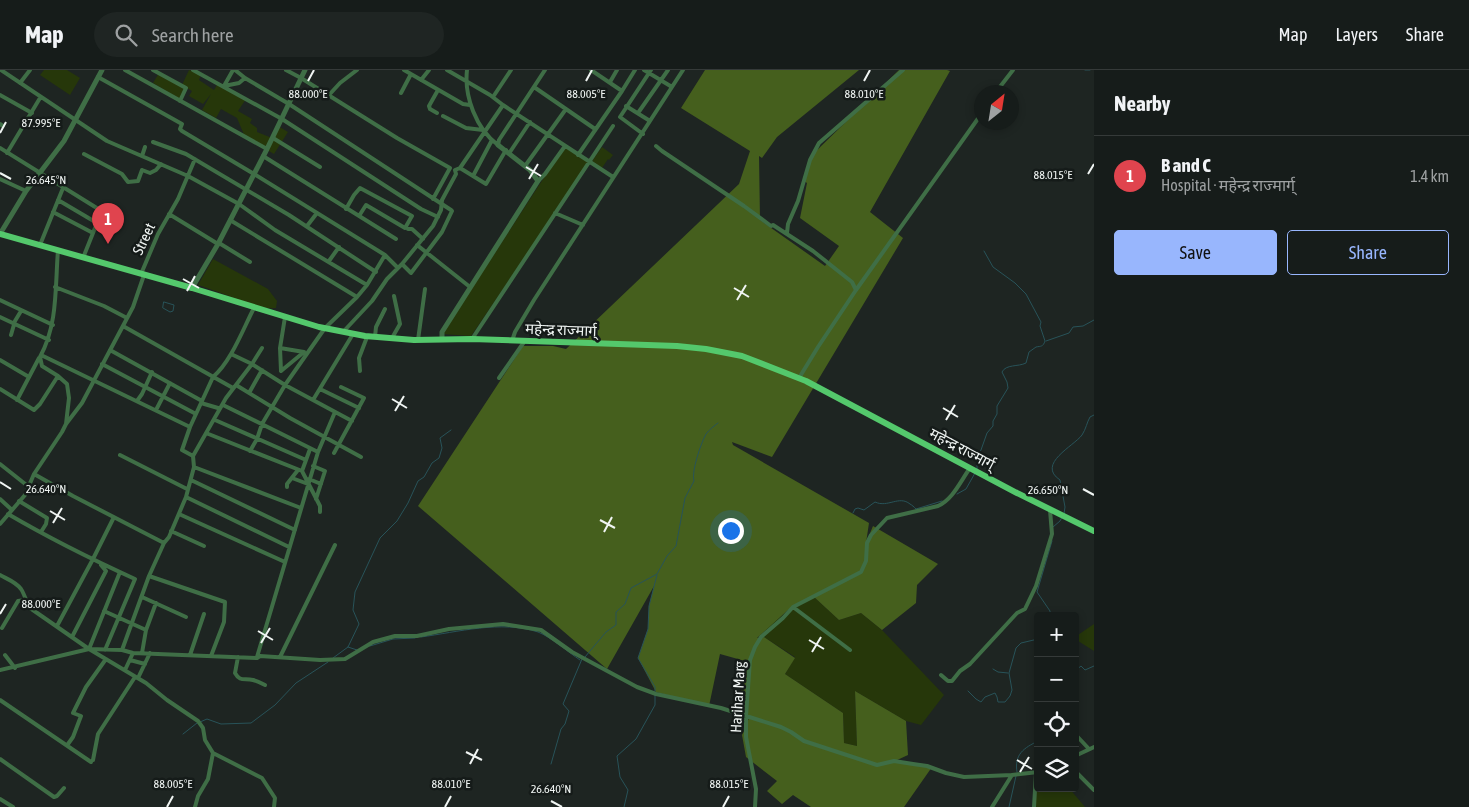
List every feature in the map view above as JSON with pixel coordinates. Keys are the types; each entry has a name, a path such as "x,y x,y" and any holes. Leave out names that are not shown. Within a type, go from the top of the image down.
{"highway":[{"name":"महेन्द्र राज्मार्ग्","path":"0,234 192,288 285,317 367,337 418,340 442,338 677,346 742,356 799,378 1094,531"}],"street":[{"path":"1,70 40,98 107,141 188,176 239,204 275,230 367,285"},
{"path":"8,75 11,70"},
{"path":"20,83 30,70"},
{"path":"125,70 267,149"},
{"path":"153,70 186,88 180,100"},
{"path":"193,70 282,119 421,209 438,217"},
{"path":"0,234 26,191 64,141 99,72 182,124 180,129 182,131 385,255 411,273 442,232 452,211 234,70 224,86"},
{"path":"286,70 396,138 450,168 433,199"},
{"path":"192,288 239,204 305,70"},
{"path":"329,95 357,70"},
{"path":"404,70 463,104 470,105"},
{"path":"421,80 430,70"},
{"path":"447,70 493,97 613,177"},
{"path":"467,70 466,80 470,105 483,131 526,166 538,180"},
{"path":"493,97 511,70"},
{"path":"498,145 499,140 545,70"},
{"path":"591,70 622,91"},
{"path":"610,82 617,70"},
{"path":"578,154 622,91 634,70"},
{"path":"644,70 650,71 672,87"},
{"path":"638,113 668,70"},
{"path":"512,341 515,332 534,300 683,70"},
{"path":"788,233 788,224 798,200 810,160 819,143 879,93 903,70"},
{"path":"1001,85 1013,70"},
{"path":"643,134 620,117 650,71"},
{"path":"401,93 411,74"},
{"path":"224,86 239,83 245,78"},
{"path":"534,87 595,129"},
{"path":"436,113 429,106 438,90"},
{"path":"0,95 32,113"},
{"path":"7,153 40,98"},
{"path":"343,332 372,301 423,239 438,217 442,200 456,174 455,170 460,168 483,131 503,105"},
{"path":"626,106 650,121"},
{"path":"526,166 566,110"},
{"path":"443,116 466,128 483,131"},
{"path":"460,168 486,184 530,122"},
{"path":"799,378 856,290 974,124"},
{"path":"472,339 613,126"},
{"path":"273,138 320,166"},
{"path":"473,176 492,140"},
{"path":"153,142 195,159 307,226 376,272"},
{"path":"442,338 442,332 538,180 545,174 566,146"},
{"path":"656,146 771,226 773,225 788,233 852,282 856,290"},
{"path":"142,156 145,147"},
{"path":"0,148 100,210 101,213 83,258"},
{"path":"84,154 122,174 128,182 138,181 142,170 150,173 161,164"},
{"path":"263,156 328,194 346,208 396,239"},
{"name":"Street","path":"0,524 29,487 34,474 82,403 127,318 137,296 142,275 158,234 195,159"},
{"path":"0,179 26,191"},
{"path":"40,245 63,188"},
{"path":"346,208 360,188 412,216 405,228 366,205 359,216"},
{"path":"58,200 97,224"},
{"path":"53,212 93,233"},
{"path":"307,226 317,213"},
{"path":"555,213 583,225"},
{"path":"169,214 250,262"},
{"path":"230,220 357,297"},
{"path":"408,230 412,229 423,239"},
{"path":"417,245 470,287"},
{"path":"329,262 338,247"},
{"path":"17,400 49,340 53,325 58,250"},
{"path":"250,451 272,406 306,353 325,328 367,285 385,255"},
{"path":"55,288 104,306 127,318"},
{"path":"418,340 425,289"},
{"path":"392,338 400,324 394,296"},
{"path":"0,300 53,325"},
{"path":"193,456 182,450 190,427 214,377 220,372 231,354 254,308"},
{"path":"375,337 376,327 385,309"},
{"path":"11,335 21,311"},
{"path":"0,317 49,340"},
{"path":"285,317 280,348 281,371 306,353"},
{"path":"123,326 214,377 250,393 361,457"},
{"path":"312,400 353,334"},
{"path":"360,370 358,358 367,337"},
{"path":"499,378 524,342"},
{"path":"122,650 149,576 164,543 170,537 186,496 194,467 193,456 223,405 262,348"},
{"path":"280,348 306,353"},
{"path":"110,350 152,372 202,402 218,408"},
{"path":"231,354 352,421"},
{"path":"41,356 42,366 64,380 68,390 66,424"},
{"path":"41,356 137,400 190,427"},
{"path":"0,360 29,377"},
{"path":"102,364 196,414"},
{"path":"250,393 262,370"},
{"path":"137,400 152,372"},
{"path":"0,389 34,410 58,376"},
{"path":"156,410 170,383"},
{"path":"334,452 364,398 341,387"},
{"path":"320,388 359,408"},
{"path":"223,405 318,452"},
{"path":"257,658 313,466 335,412"},
{"path":"214,420 306,460"},
{"path":"206,433 300,471 309,481 320,506 320,512"},
{"path":"287,487 287,484 300,471 310,448"},
{"path":"120,455 188,488"},
{"path":"0,464 29,487"},
{"path":"313,466 325,471 316,500"},
{"path":"194,467 301,508"},
{"name":"Harihar Marg","path":"755,807 756,789 748,746 746,716 750,660 761,637 793,607 861,572 866,561 867,543 871,535 887,518 946,503 954,494 955,489 970,468"},
{"path":"34,474 164,543"},
{"path":"292,478 321,484"},
{"path":"191,480 295,530"},
{"path":"186,496 290,547"},
{"path":"0,499 10,512 41,532 135,579 105,650"},
{"path":"19,501 47,518 41,532"},
{"path":"941,675 951,682 1017,613 1025,609 1036,586 1048,550 1052,534 1052,510"},
{"path":"178,514 285,562"},
{"path":"56,626 114,517"},
{"path":"171,531 204,546"},
{"path":"280,657 335,545"},
{"path":"72,637 106,571 100,563"},
{"path":"89,648 120,572"},
{"path":"0,575 16,583 22,590 30,608 137,678 198,721 203,728 205,740 213,753 262,778 275,798 274,807"},
{"path":"149,576 225,602 224,622 211,656"},
{"path":"142,597 186,617"},
{"path":"2,628 18,601 25,600"},
{"path":"142,652 146,630 156,603"},
{"path":"793,607 850,650"},
{"path":"104,611 146,630"},
{"path":"190,655 204,614"},
{"path":"0,670 89,648 122,650 133,653 257,658 260,656 320,660 345,659 373,642 395,636 417,636 449,629 503,624 541,630 572,652 637,687 656,694 721,708 781,727 804,741 877,765 894,761 927,766 964,777 1034,772"},
{"path":"125,670 133,653"},
{"path":"0,700 92,761 98,734 137,678 150,653"},
{"path":"5,656 14,668"},
{"path":"238,657 234,673 237,678 252,680 265,685"},
{"path":"68,744 73,737 81,716 73,713 86,687 106,659"},
{"path":"130,660 145,664"},
{"path":"1079,738 1089,749"},
{"path":"1079,754 1094,747"},
{"path":"195,807 198,796 208,779 213,753"},
{"path":"0,759 54,797 64,788"},
{"path":"1079,774 1094,790"},
{"path":"992,807 1012,775"},
{"path":"1034,807 1035,792"},
{"path":"0,799 13,807"}],"green space":[{"path":"44,70 67,70 80,78 70,95 40,75"},
{"path":"189,70 201,74 199,80 214,90 218,83 246,99 238,111 252,119 250,123 257,128 257,132 272,138 278,126 288,132 274,154 245,137 237,118 221,109 216,118 202,110 211,94 203,104 189,96 192,91 187,88 180,99 153,83 159,73 182,85"},
{"path":"705,70 859,70 777,137 762,158 759,156 760,220 825,266 839,246 800,218 807,183 804,181 812,155 899,70 950,71 870,212 903,238 772,457 732,442 733,445 869,523 866,543 873,526 938,564 917,585 916,603 882,630 861,613 839,620 813,596 788,610 757,638 764,637 795,658 785,674 843,713 844,743 857,746 855,691 906,721 908,755 895,761 932,767 904,807 811,807 793,795 782,804 767,791 777,781 746,757 742,735 749,718 738,714 745,661 720,654 709,706 656,692 638,658 648,629 649,606 654,586 607,669 418,506 523,346 553,346 566,349 739,184 750,151 681,108"},
{"path":"564,147 589,163 471,336 442,334"},
{"path":"602,147 613,155 602,168 592,161"},
{"path":"213,259 268,289 277,301 276,308 252,305 198,285"},
{"path":"813,596 839,620 861,613 882,630 944,695 921,725 906,721 855,691 857,746 844,743 843,713 785,674 795,657 764,637 765,627 805,599"},
{"path":"1094,624 1094,651 1079,642 1079,634"},
{"path":"1036,792 1072,792 1085,807 1034,807"}],"waterway":[{"path":"1085,70 1090,70"},
{"path":"977,470 977,456 987,433 993,426 993,421 997,414 997,406 1008,388 1002,372 1006,368 1026,363 1029,352 1043,345 1045,341 1040,326 1041,322 1026,294 1015,283 993,267 984,251"},
{"path":"164,302 174,305 173,311 170,312 163,308 164,302"},
{"path":"1046,341 1069,333 1073,327 1083,326 1094,320"},
{"path":"1064,514 1065,507 1060,480 1054,474 1052,468 1059,456 1082,435 1090,417 1094,415"},
{"path":"585,657 606,632 616,625 616,612 625,604 631,588 657,574 667,556 676,546 685,498 694,481 693,477 699,450 706,434 718,423"},
{"path":"333,658 348,647 359,624 353,610 355,592 380,538 397,521 418,481 424,477 432,463 439,458 442,448 440,438 451,430"},
{"path":"957,494 966,489 975,473"},
{"path":"853,513 855,509 864,510 875,502 884,504 902,501 916,509 942,501"},
{"path":"1053,527 1062,517"},
{"path":"1050,612 1037,592 1052,541"},
{"path":"655,691 655,687 638,658 648,629 649,606 657,575"},
{"path":"421,637 479,628 509,627 524,629 543,634 580,660"},
{"path":"370,646 393,639 415,638"},
{"path":"968,691 981,702 985,697 995,693 998,702 1005,702 1012,690 1009,673 1016,648 1021,643 1034,640"},
{"path":"348,647 357,650"},
{"path":"551,764 561,729 565,724 569,711 563,704 582,659"},
{"path":"200,722 207,719 221,724 251,723 275,705 296,683 328,662"},
{"path":"1079,668 1081,666 1085,670 1094,666"},
{"path":"993,669 998,672 1008,673"},
{"path":"624,807 628,790 620,777 617,756 636,739 655,705 655,695"},
{"path":"183,734 197,723"},
{"path":"1017,772 1016,766 1021,752 1034,743"},
{"path":"1009,807 1016,776"}],"place":[{"name":"B and C","path":"108,244"}]}
